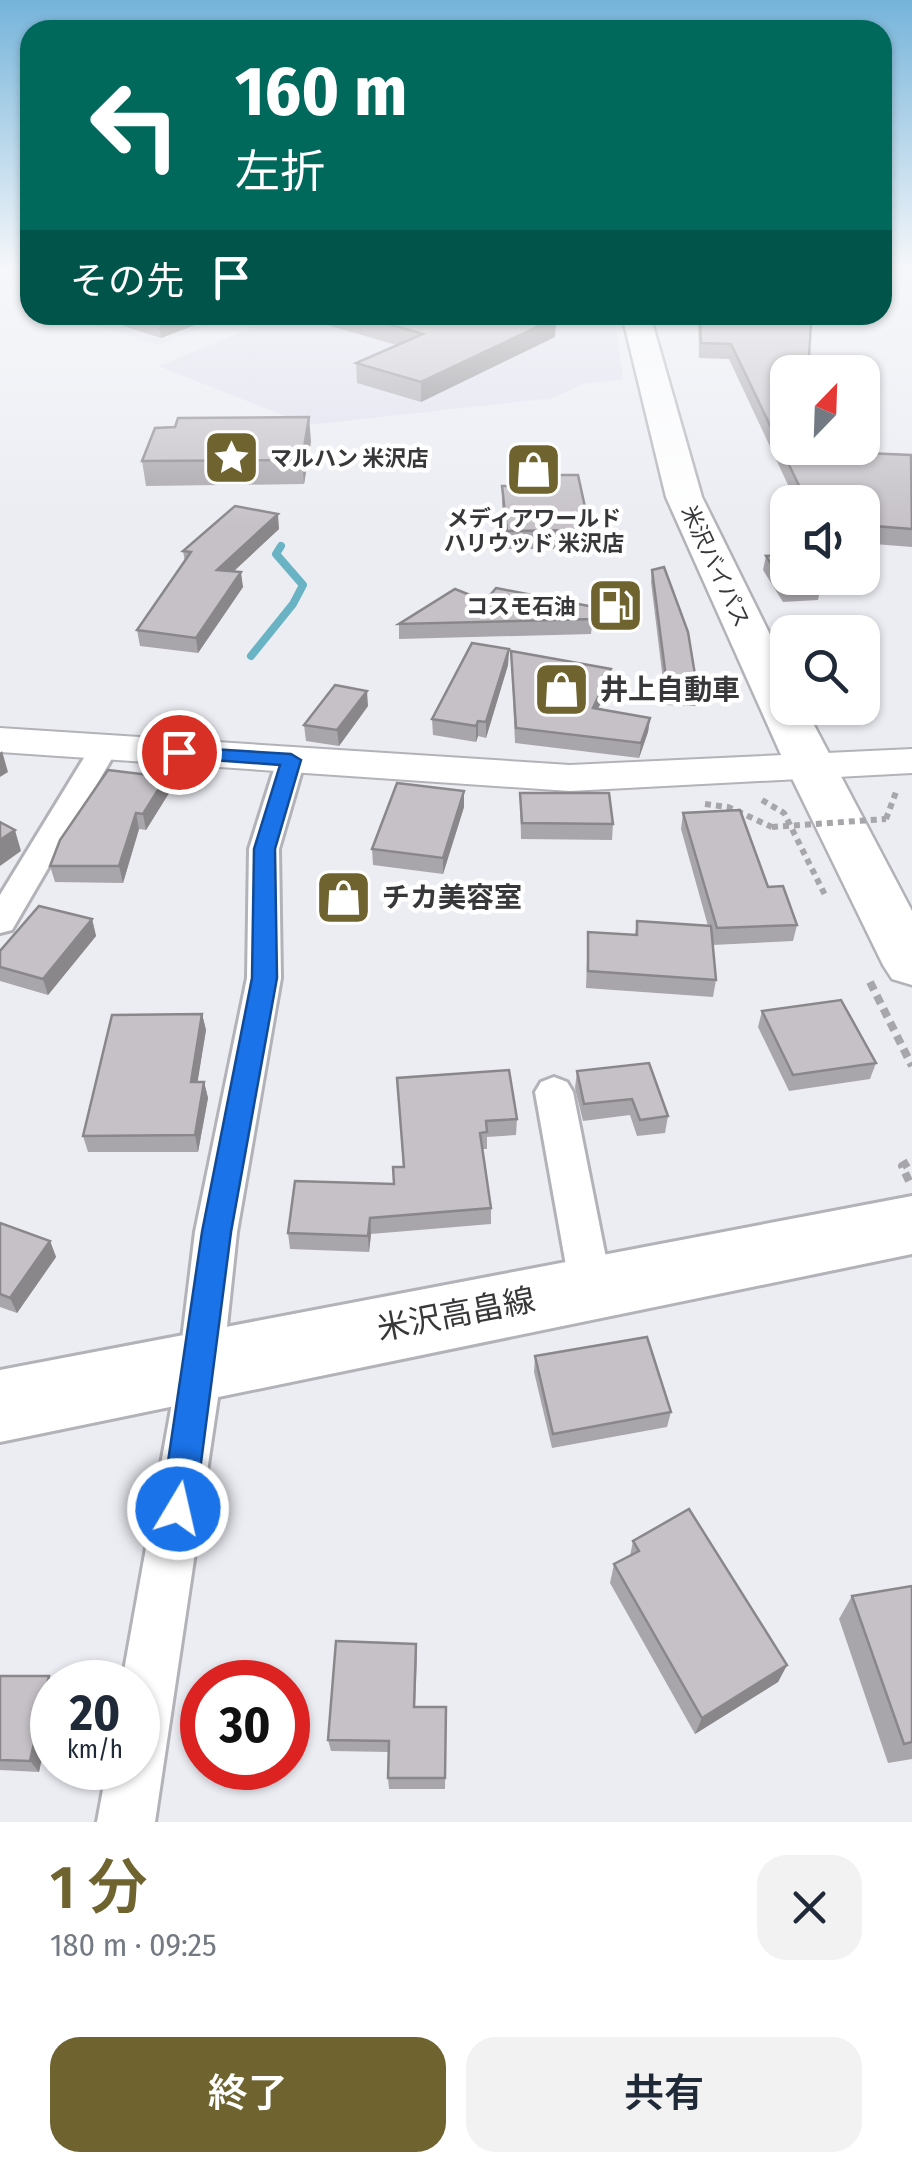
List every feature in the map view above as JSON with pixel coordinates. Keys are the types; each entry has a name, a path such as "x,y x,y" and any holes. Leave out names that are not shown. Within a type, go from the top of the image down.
{"highway":[{"name":"米沢バイパス","path":"647,356 684,496 810,766 886,965"}],"main road":[{"name":"米沢高畠線","path":"0,1406 591,1288 907,1196"}],"street":[{"path":"0,740 570,778 912,761"},
{"path":"0,922 104,748"},
{"path":"153,1660 201,1364 216,1232 264,978 264,849 291,760"},
{"path":"554,1092 591,1288"},
{"path":"126,1822 131,1790"}],"path":[{"path":"689,802 728,806 772,827 886,819 896,791 912,787"},
{"path":"705,794 724,796"},
{"path":"742,798 761,799 784,813 826,898"},
{"path":"870,803 887,835"},
{"path":"886,965 912,1066"},
{"path":"907,1196 912,1160"}],"shaded area":[{"path":"182,356 620,356 623,380 585,383 553,398 308,425 158,366"}],"building":[{"path":"372,356 476,356 421,382 356,363"},
{"path":"737,356 770,356 770,425"},
{"path":"309,417 302,460 142,461 155,428 175,427 178,418"},
{"path":"880,454 911,455 912,529 880,526 880,485 799,485 789,465 880,465"},
{"path":"535,475 578,475 590,530 507,531 502,486 537,486"},
{"path":"235,506 278,514 217,570 241,572 196,638 137,630 191,552 183,551"},
{"path":"664,567 688,632 698,693 668,693 652,570"},
{"path":"496,588 594,607 593,619 399,624 455,589 485,601"},
{"path":"472,643 509,649 486,722 478,721 476,726 432,719"},
{"path":"511,651 611,669 593,708 650,718 641,743 516,728"},
{"path":"335,685 367,691 337,730 304,725"},
{"path":"108,770 166,777 143,814 136,813 119,866 50,866 60,840"},
{"path":"397,783 464,791 443,858 372,849"},
{"path":"520,793 609,793 613,824 522,823"},
{"path":"740,810 768,887 783,886 797,925 717,928 683,813"},
{"path":"0,822 15,830 0,840"},
{"path":"39,906 92,919 43,979 0,967 0,951"},
{"path":"637,921 711,926 716,980 588,971 588,932 637,935"},
{"path":"841,1000 876,1063 793,1075 762,1011"},
{"path":"202,1014 191,1082 204,1082 195,1135 83,1136 112,1015"},
{"path":"649,1063 668,1116 640,1120 632,1099 584,1104 577,1071"},
{"path":"509,1070 517,1119 486,1121 487,1132 480,1133 491,1208 370,1218 368,1236 288,1233 295,1181 394,1184 393,1167 404,1167 397,1078"},
{"path":"0,1223 50,1241 10,1298 0,1294"},
{"path":"647,1337 671,1412 553,1434 535,1356"},
{"path":"689,1509 787,1665 702,1718 614,1564 639,1551 633,1541"},
{"path":"912,1586 912,1742 904,1744 852,1596"},
{"path":"336,1641 416,1644 414,1707 446,1707 445,1778 388,1778 389,1741 328,1740"},
{"path":"0,1676 30,1676 30,1761 0,1760"}],"waterway":[{"path":"251,656 293,604 303,585 276,554 281,546"}],"place":[{"name":"マルハン 米沢店","path":"231,458"},
{"name":"メディアワールド ハリウッド 米沢店","path":"534,470"},
{"name":"コスモ石油","path":"615,606"},
{"name":"井上自動車","path":"561,689"},
{"name":"チカ美容室","path":"343,897"}],"route":[{"path":"178,1509 201,1364 216,1232 264,978 264,849 291,760 179,752"}]}
